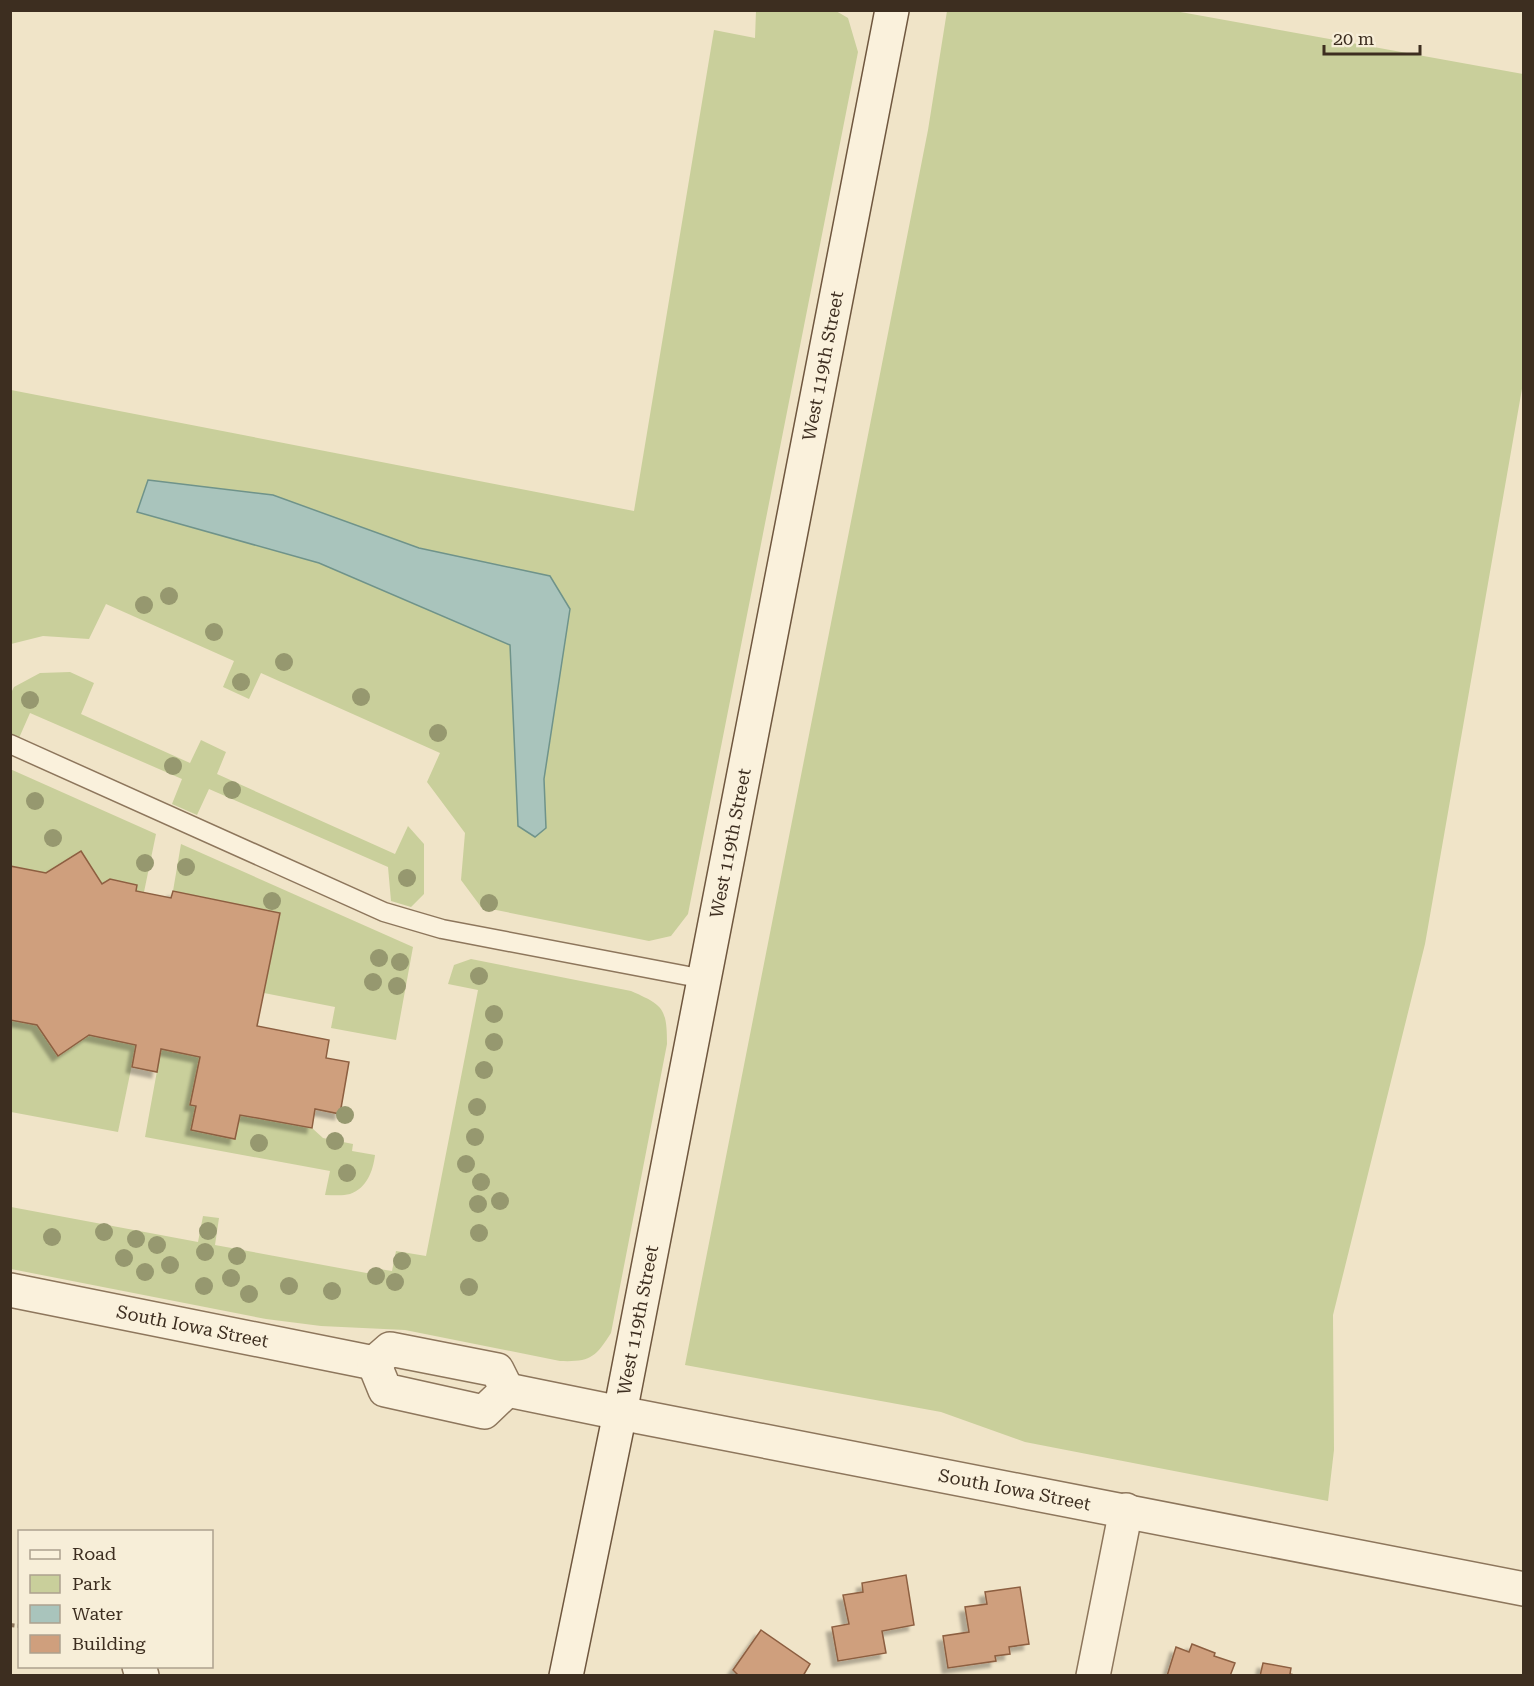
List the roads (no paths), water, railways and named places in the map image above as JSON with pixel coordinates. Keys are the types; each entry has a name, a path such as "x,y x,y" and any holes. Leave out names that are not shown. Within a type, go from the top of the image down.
{"street":[{"name":"West 119th Street","path":"566,1676 620,1413 892,10"},
{"name":"South Iowa Street","path":"10,1290 374,1363"},
{"path":"390,1349 497,1370 507,1390 484,1412 384,1390 374,1363 390,1349"},
{"name":"South Iowa Street","path":"507,1390 1524,1589"},
{"path":"1093,1676 1126,1510"}],"lane":[{"path":"10,744 384,912 442,929 704,979"}],"water":[{"path":"148,480 273,495 419,548 550,576 570,609 544,779 546,828 535,837 518,826 510,645 319,563 137,512"}]}
